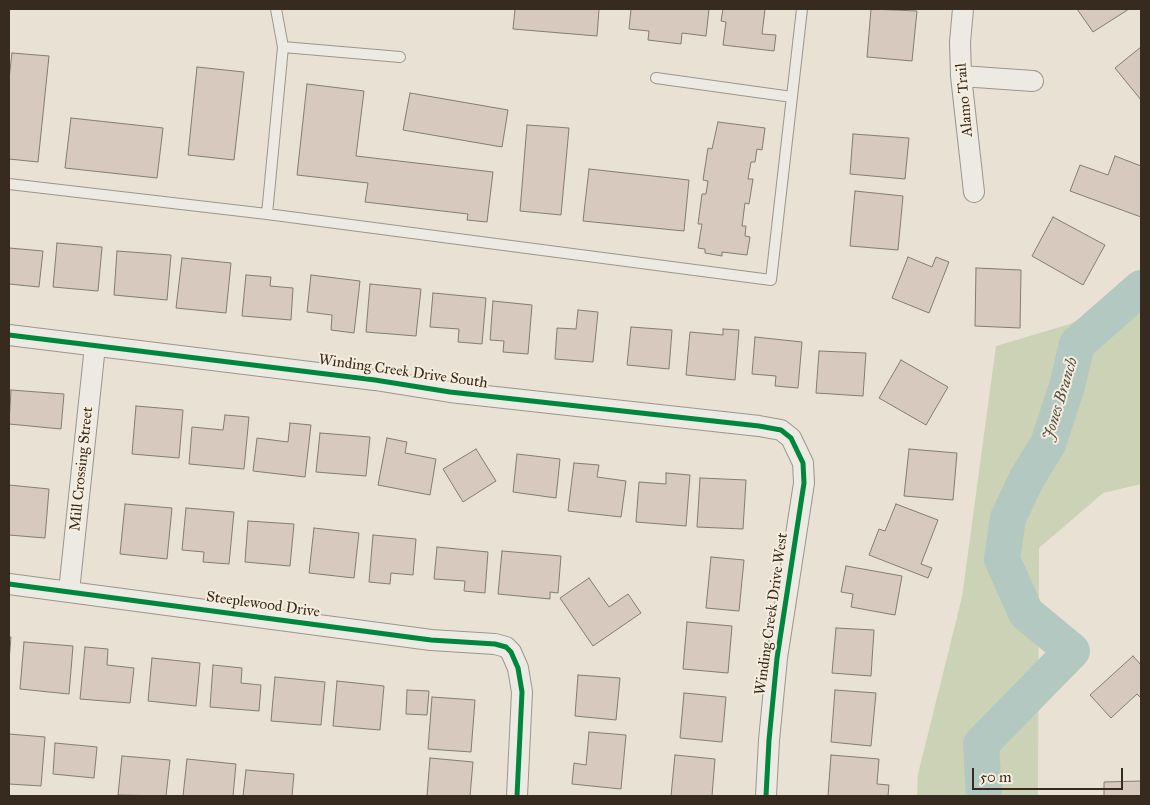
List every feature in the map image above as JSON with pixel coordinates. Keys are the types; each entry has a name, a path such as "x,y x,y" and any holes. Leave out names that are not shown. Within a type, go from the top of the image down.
{"street":[{"name":"Alamo Trail","path":"964,9 960,42 961,76 974,192"},
{"path":"961,76 1034,80"},
{"name":"Winding Creek Drive South","path":"9,335 375,380 450,392 759,426 781,430 791,438"},
{"name":"Mill Crossing Street","path":"69,592 95,346"},
{"name":"Winding Creek Drive West","path":"766,796 768,740 777,658 804,483 803,463 791,438"},
{"name":"Steeplewood Drive","path":"9,584 431,640 495,644 506,647 511,652 518,668 522,692 517,796"}],"lane":[{"path":"267,214 283,47 276,9"},
{"path":"9,184 267,214 771,280 802,9"},
{"path":"283,47 400,57"},
{"path":"656,78 792,97"}],"green space":[{"path":"1141,286 1141,484 1103,493 1039,548 1038,796 917,796 918,774 962,597 996,346 1070,324"}],"building":[{"path":"515,9 599,9 597,36 513,29"},
{"path":"631,9 709,9 706,36 682,33 681,44 648,40 649,31 629,29"},
{"path":"723,9 765,9 762,34 776,35 774,51 723,45 726,22 721,21"},
{"path":"871,9 917,11 912,61 867,57"},
{"path":"1077,9 1129,9 1093,32"},
{"path":"1141,47 1141,100 1115,68"},
{"path":"12,53 49,56 38,162 9,159 9,79"},
{"path":"197,67 244,72 234,160 188,155"},
{"path":"307,84 364,91 356,156 493,172 487,222 467,220 468,214 365,202 368,183 297,175"},
{"path":"410,93 508,110 502,147 403,130"},
{"path":"71,118 163,128 157,178 65,168"},
{"path":"718,122 765,128 762,150 757,149 755,162 751,162 748,179 753,179 749,204 745,203 742,226 746,226 745,236 750,237 747,255 722,252 722,256 705,253 705,249 698,248 702,224 698,224 702,194 706,194 708,181 703,180 708,148 712,149"},
{"path":"527,125 569,128 561,215 520,211"},
{"path":"853,134 909,138 905,179 850,174"},
{"path":"1115,156 1141,166 1141,217 1070,191 1080,165 1108,175"},
{"path":"589,169 689,180 684,231 583,221"},
{"path":"855,191 903,196 898,250 850,246"},
{"path":"1053,217 1105,245 1083,285 1032,256"},
{"path":"57,243 102,247 98,291 53,287"},
{"path":"9,248 43,251 39,287 9,284"},
{"path":"117,251 171,255 167,300 114,295"},
{"path":"908,257 932,267 936,257 949,262 929,313 892,298"},
{"path":"182,258 231,263 226,313 176,308"},
{"path":"976,268 1021,270 1020,328 975,326"},
{"path":"246,275 271,277 270,286 293,288 291,320 242,316"},
{"path":"311,275 360,281 354,333 331,330 332,315 307,312"},
{"path":"370,284 421,289 416,336 366,332"},
{"path":"433,293 486,298 482,344 458,342 459,329 430,327"},
{"path":"493,301 532,305 528,354 503,352 504,341 490,340"},
{"path":"578,310 598,312 593,362 555,359 557,328 576,329"},
{"path":"631,327 672,330 669,369 627,365"},
{"path":"723,329 739,330 735,380 686,375 690,332 723,335"},
{"path":"755,337 802,342 798,388 775,386 776,376 752,374"},
{"path":"819,351 866,353 863,396 816,393"},
{"path":"901,360 948,387 926,425 879,398"},
{"path":"11,390 64,394 61,429 9,424"},
{"path":"136,406 183,410 179,458 132,454"},
{"path":"225,415 249,417 244,469 189,464 192,427 223,430"},
{"path":"290,423 311,425 305,477 253,471 257,438 288,442"},
{"path":"320,433 370,437 366,476 316,472"},
{"path":"387,438 407,442 405,453 436,459 430,495 378,485"},
{"path":"476,449 496,481 463,502 443,469"},
{"path":"909,449 957,453 953,500 904,496"},
{"path":"517,454 560,459 556,498 513,492"},
{"path":"574,463 599,465 597,477 626,481 621,517 568,511"},
{"path":"666,473 690,475 686,526 636,522 639,482 666,484"},
{"path":"700,478 746,480 743,529 697,527"},
{"path":"9,485 49,489 45,538 9,535"},
{"path":"125,504 172,508 167,559 120,554"},
{"path":"896,504 938,520 921,564 932,568 928,578 869,555 879,529 885,531"},
{"path":"186,508 234,512 229,564 203,562 204,552 182,550"},
{"path":"248,521 294,524 290,566 245,562"},
{"path":"314,528 359,533 354,578 309,573"},
{"path":"373,535 416,539 413,575 391,573 390,584 369,582"},
{"path":"437,547 488,552 485,593 464,591 465,581 434,579"},
{"path":"502,551 561,556 558,593 550,592 550,599 498,594"},
{"path":"711,557 744,560 739,611 706,608"},
{"path":"846,566 902,576 895,615 851,607 853,594 841,592"},
{"path":"589,578 609,607 628,594 641,613 593,646 560,598"},
{"path":"687,622 732,626 728,673 683,669"},
{"path":"836,628 874,630 871,676 832,673"},
{"path":"9,637 11,637 9,661"},
{"path":"24,642 73,646 69,694 20,689"},
{"path":"85,647 108,649 107,665 134,668 130,703 80,699"},
{"path":"1133,656 1141,665 1141,698 1137,694 1111,718 1090,695"},
{"path":"152,658 200,663 196,706 148,701"},
{"path":"213,665 242,668 241,683 261,685 259,711 210,707"},
{"path":"578,675 620,678 616,720 575,716"},
{"path":"275,677 325,682 321,725 271,721"},
{"path":"337,681 384,686 380,730 333,726"},
{"path":"407,690 429,691 427,715 406,714"},
{"path":"835,690 876,693 871,746 831,742"},
{"path":"684,693 726,697 722,742 680,738"},
{"path":"432,697 475,700 471,752 428,749"},
{"path":"589,732 626,735 621,789 572,784 574,763 586,765"},
{"path":"9,734 45,737 41,786 9,784"},
{"path":"55,743 97,747 94,778 53,774"},
{"path":"675,755 715,759 712,796 671,796"},
{"path":"831,755 879,759 877,784 889,785 888,796 828,796"},
{"path":"122,756 170,760 166,796 118,795"},
{"path":"430,758 473,762 470,796 427,796"},
{"path":"187,759 236,764 233,796 183,796"},
{"path":"246,770 294,774 292,796 243,796"},
{"path":"1141,781 1141,796 1104,796 1104,782"}],"waterway":[{"name":"Jones Branch","path":"984,796 981,744 1072,651 1026,613 1002,559 1008,518 1027,478 1048,444 1067,386 1077,344 1141,288"}],"cycle path":[{"path":"9,335 375,380 450,392 781,430 791,438 803,463 804,483 777,658 766,796"},
{"path":"9,584 431,640 495,644 506,647 511,652 518,668 522,692 517,796"}]}
